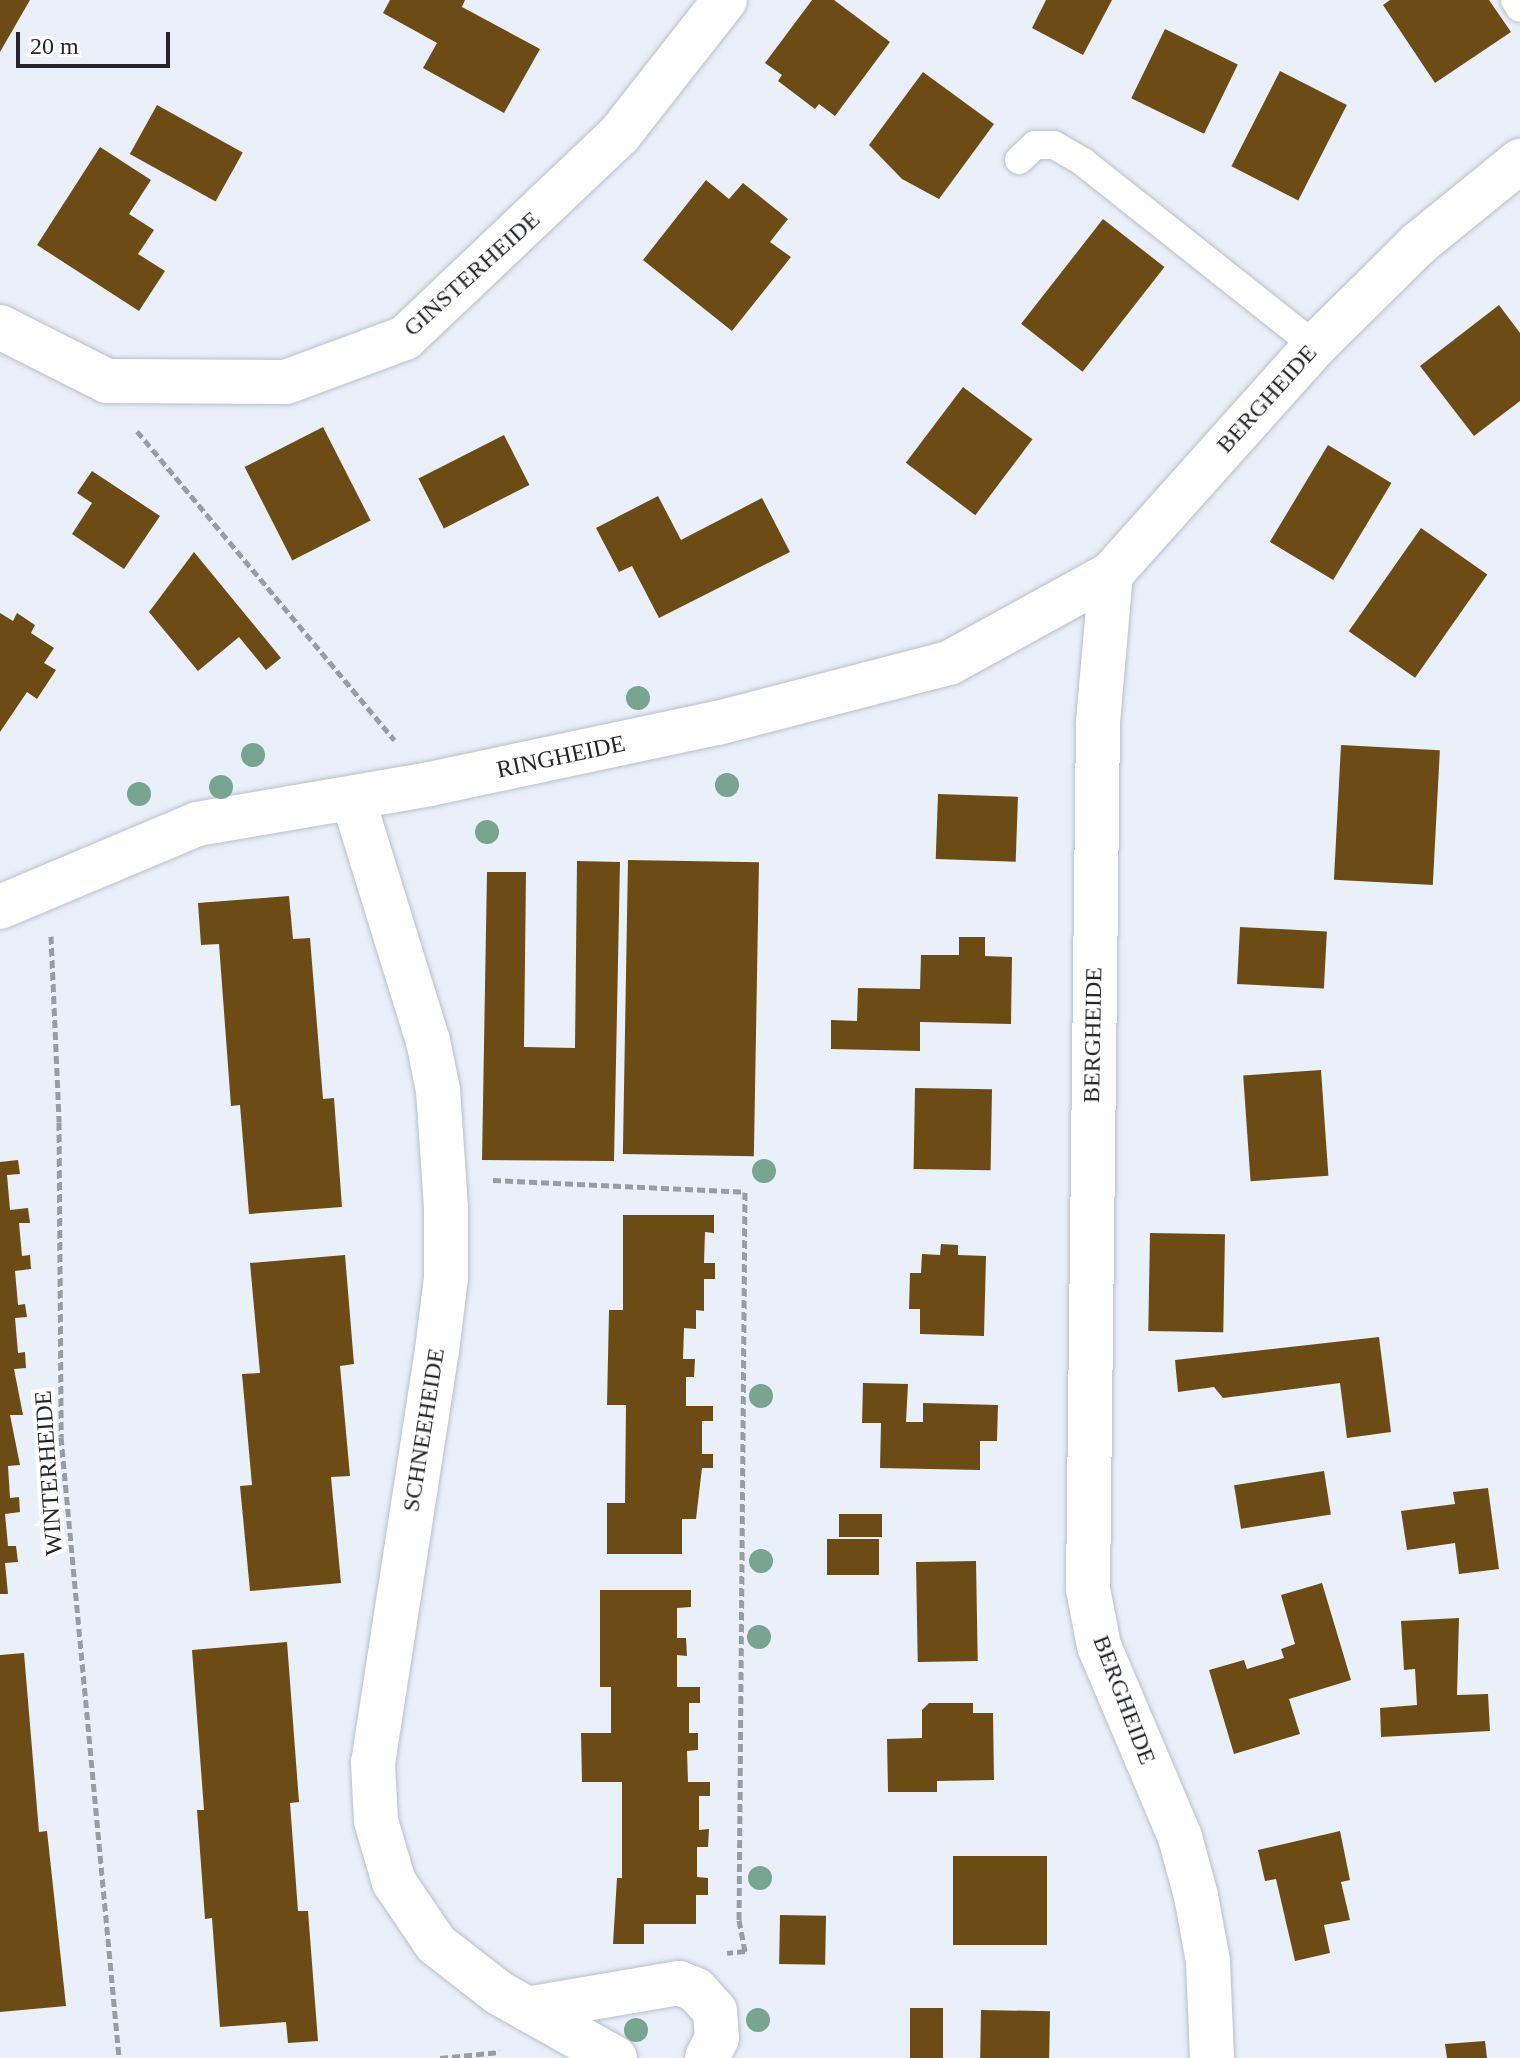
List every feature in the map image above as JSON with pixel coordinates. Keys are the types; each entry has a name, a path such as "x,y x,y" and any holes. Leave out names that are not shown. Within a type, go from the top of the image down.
{"street":[{"name":"GINSTERHEIDE","path":"0,327 107,381 286,382 405,338 619,135 725,0"},
{"name":"BERGHEIDE","path":"1212,2058 1208,1961 1196,1896 1180,1837 1099,1646 1088,1589 1098,722 1111,574 1315,346 1418,244 1520,161"},
{"name":"RINGHEIDE","path":"0,907 48,883 197,824 353,799 718,723 949,663 1111,574"},
{"name":"SCHNEEHEIDE","path":"353,799 428,1041 438,1090 444,1177 446,1278 378,1717 373,1794 394,1882 419,1921 465,1970 615,2058"},
{"path":"527,2009 679,1983 696,1990 715,2011 717,2038 707,2058"}],"lane":[{"path":"1515,0 1520,8"},
{"path":"1019,160 1035,145 1054,145 1083,162 1315,346"}],"path":[{"path":"87,371 430,784"},
{"name":"WINTERHEIDE","path":"48,883 59,1122 61,1437 119,2058"},
{"path":"444,1177 745,1192 739,1920 745,1951 704,1960 679,1983"}],"building":[{"path":"0,0 30,0 0,52"},
{"path":"390,0 465,0 462,7 540,49 504,113 423,68 437,43 383,13"},
{"path":"812,0 834,0 890,42 835,116 819,104 815,109 778,81 782,75 765,63"},
{"path":"1046,0 1112,0 1083,55 1032,28"},
{"path":"1390,0 1489,0 1511,32 1435,83 1383,5"},
{"path":"1165,29 1238,65 1204,134 1131,98"},
{"path":"1280,71 1347,105 1298,200 1231,166"},
{"path":"923,72 994,124 939,199 902,179 869,145"},
{"path":"157,105 243,153 216,201 130,154"},
{"path":"100,147 151,180 129,214 154,230 138,254 165,271 139,311 37,245"},
{"path":"706,180 729,199 743,183 788,219 770,242 791,257 732,331 643,260"},
{"path":"1103,219 1164,267 1083,372 1021,324"},
{"path":"1499,305 1520,333 1520,401 1474,436 1420,366"},
{"path":"963,387 1032,439 975,515 906,463"},
{"path":"323,427 371,521 292,561 245,467"},
{"path":"504,435 529,485 444,528 418,479"},
{"path":"1328,445 1391,483 1333,580 1270,542"},
{"path":"92,471 160,516 124,569 72,534 92,503 77,493"},
{"path":"658,496 681,540 762,498 790,552 659,618 632,566 619,572 596,528"},
{"path":"1421,528 1487,574 1415,678 1349,631"},
{"path":"194,552 281,658 266,670 239,637 198,671 149,612"},
{"path":"0,613 13,621 17,613 35,625 31,633 54,648 44,663 56,670 37,699 27,692 0,732"},
{"path":"1341,745 1440,750 1433,885 1334,880"},
{"path":"938,794 1018,797 1016,862 936,859"},
{"path":"628,860 759,862 754,1156 623,1154"},
{"path":"577,861 620,862 614,1161 482,1160 487,872 526,872 524,1047 575,1048"},
{"path":"289,896 293,939 310,938 323,1099 334,1098 342,1207 249,1214 240,1105 231,1106 219,944 201,945 198,903"},
{"path":"1240,927 1327,932 1324,988 1237,984"},
{"path":"959,937 985,937 985,956 1012,957 1011,1024 920,1022 920,1051 831,1049 831,1020 857,1021 858,988 920,989 921,955 959,955"},
{"path":"1321,1070 1328,1176 1251,1181 1243,1075"},
{"path":"915,1088 992,1089 991,1170 914,1169"},
{"path":"18,1160 20,1174 7,1175 10,1210 28,1208 30,1223 19,1223 22,1256 30,1255 31,1269 15,1271 18,1305 25,1304 27,1317 15,1318 18,1353 25,1352 26,1368 14,1369 23,1415 10,1415 20,1465 8,1466 10,1498 19,1497 20,1512 5,1514 8,1546 16,1546 18,1562 5,1563 8,1594 0,1594 0,1162"},
{"path":"623,1215 714,1215 714,1233 705,1232 704,1263 715,1263 715,1279 704,1279 704,1311 696,1310 696,1329 684,1328 683,1359 695,1359 694,1377 686,1377 686,1406 713,1406 713,1421 702,1421 702,1454 713,1454 713,1468 702,1468 696,1519 682,1519 682,1554 607,1554 607,1503 625,1503 626,1405 607,1405 609,1310 623,1310"},
{"path":"1150,1233 1225,1234 1223,1332 1148,1331"},
{"path":"941,1244 958,1245 958,1255 986,1256 984,1336 920,1334 920,1309 909,1309 910,1273 921,1273 922,1254 940,1255"},
{"path":"345,1255 354,1364 340,1366 350,1476 331,1477 341,1583 250,1591 240,1486 252,1485 242,1374 260,1373 250,1263"},
{"path":"1379,1337 1391,1432 1347,1438 1340,1383 1223,1398 1214,1387 1178,1392 1175,1360"},
{"path":"863,1383 908,1384 906,1422 923,1422 923,1403 998,1405 997,1441 980,1441 980,1470 880,1468 881,1423 862,1423"},
{"path":"1324,1471 1331,1514 1241,1529 1234,1485"},
{"path":"1488,1488 1499,1569 1459,1574 1455,1543 1407,1550 1401,1511 1455,1504 1453,1492"},
{"path":"839,1514 882,1514 882,1537 839,1537"},
{"path":"827,1539 879,1539 879,1575 827,1575"},
{"path":"976,1561 978,1661 918,1662 916,1562"},
{"path":"1322,1583 1351,1680 1289,1699 1300,1734 1234,1754 1209,1670 1244,1660 1247,1669 1284,1658 1281,1649 1295,1644 1281,1595"},
{"path":"600,1590 691,1590 691,1607 677,1608 677,1638 686,1638 687,1656 677,1655 677,1687 700,1687 700,1703 689,1703 689,1733 698,1733 698,1750 687,1751 688,1782 710,1782 710,1796 699,1796 699,1830 709,1829 708,1847 697,1847 697,1877 708,1878 708,1895 696,1895 696,1924 644,1924 644,1944 613,1944 617,1878 622,1878 622,1782 582,1782 581,1733 611,1733 611,1687 600,1687"},
{"path":"1459,1618 1457,1695 1488,1694 1490,1731 1381,1737 1380,1708 1417,1705 1415,1669 1404,1670 1401,1621"},
{"path":"287,1642 299,1802 290,1803 298,1911 308,1911 318,2041 288,2043 286,2022 220,2027 212,1918 205,1919 197,1810 204,1810 192,1650"},
{"path":"24,1653 39,1832 47,1831 66,2006 0,2012 0,1655"},
{"path":"929,1703 973,1703 973,1713 993,1713 994,1780 937,1781 937,1792 888,1792 887,1739 922,1738 922,1710"},
{"path":"1340,1831 1350,1880 1341,1882 1350,1920 1324,1925 1330,1953 1295,1961 1276,1879 1265,1881 1258,1850"},
{"path":"953,1856 1047,1856 1047,1945 953,1945"},
{"path":"780,1915 826,1916 825,1965 779,1964"},
{"path":"910,2008 943,2008 943,2058 910,2058"},
{"path":"981,2010 1050,2011 1049,2058 980,2058"},
{"path":"1485,2041 1487,2058 1447,2058 1445,2044"}]}
